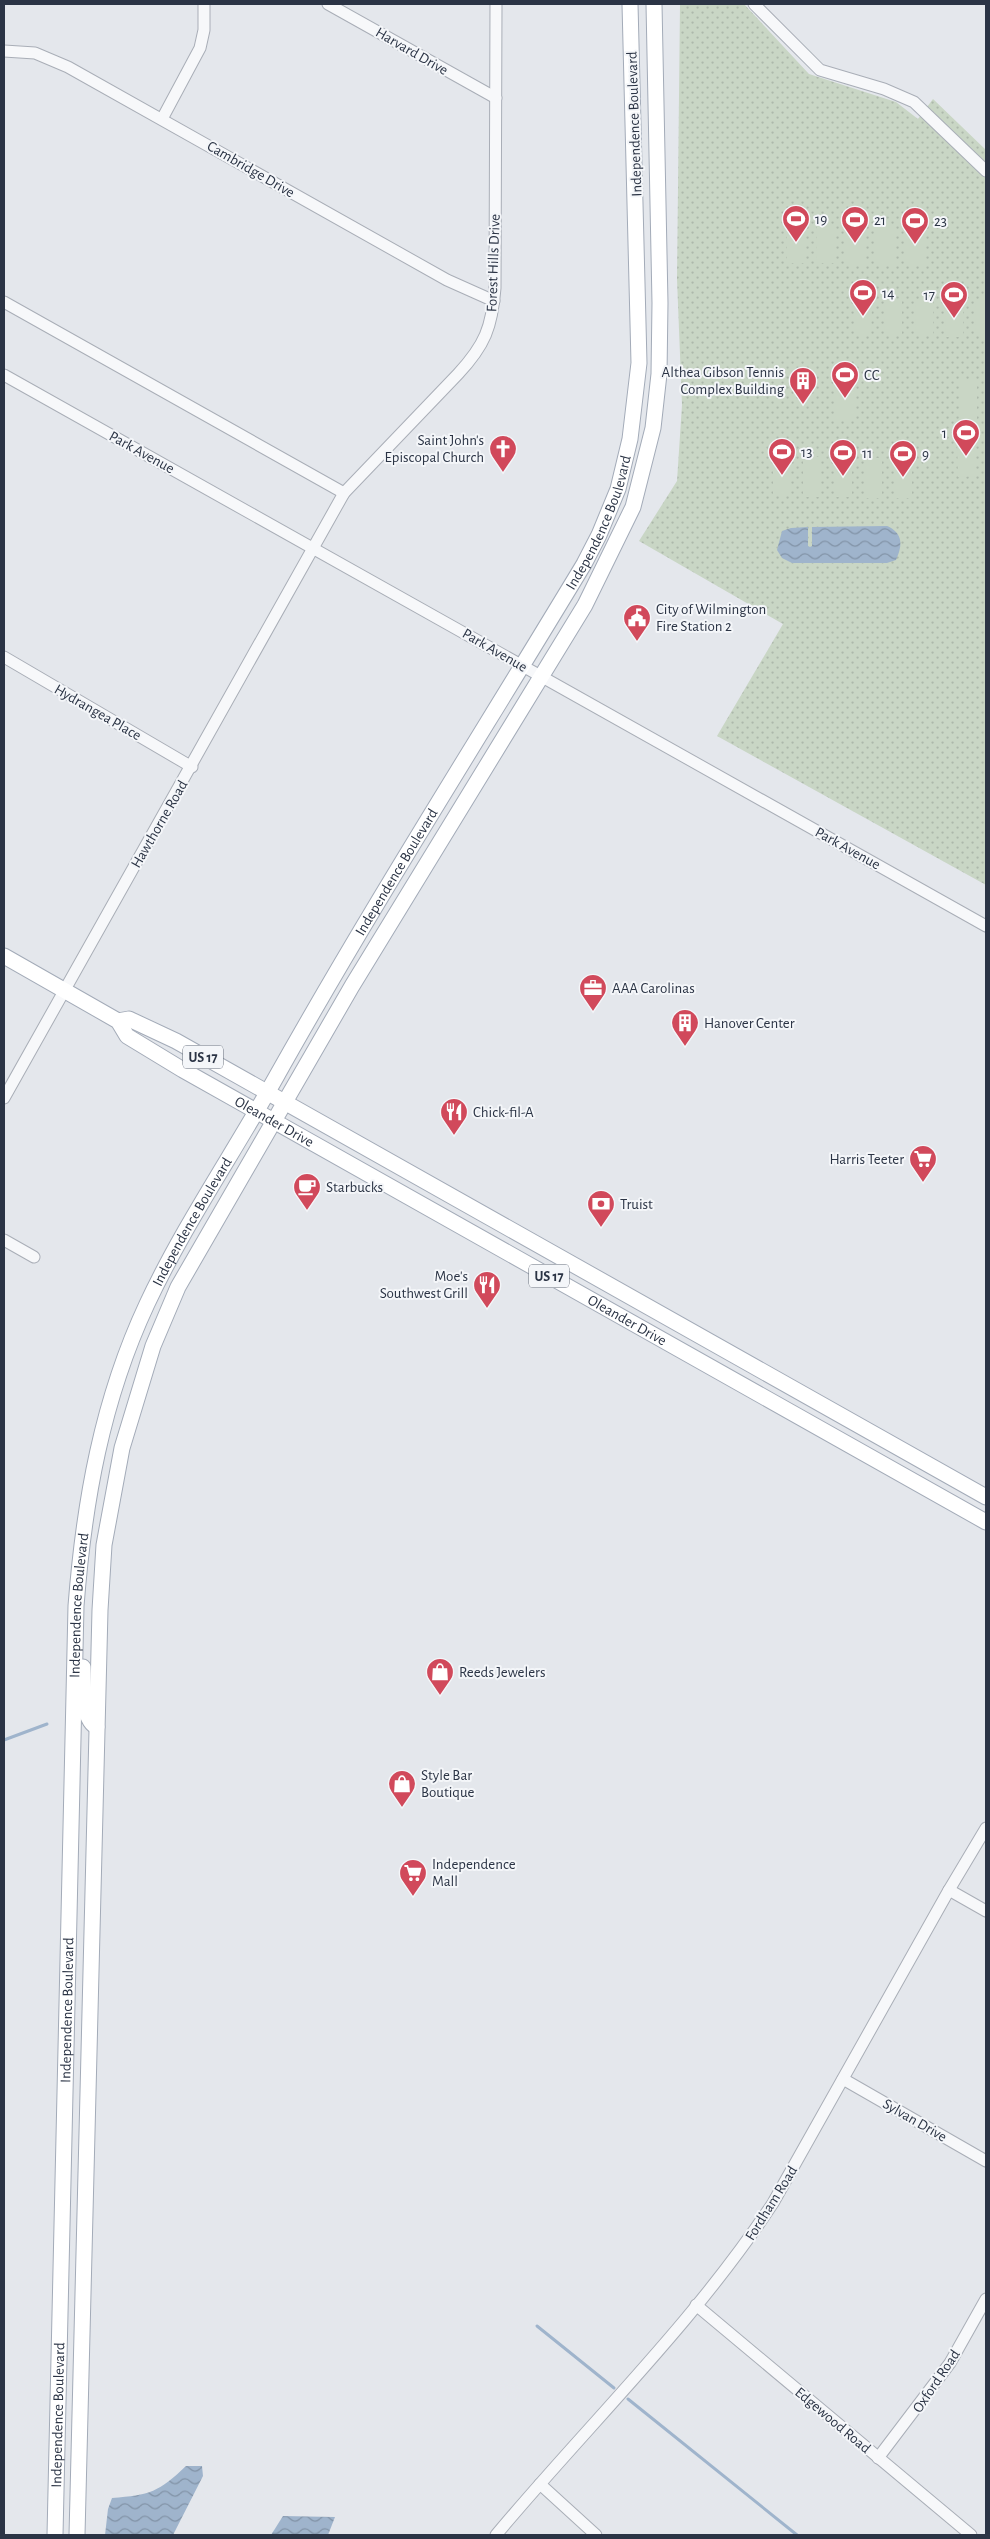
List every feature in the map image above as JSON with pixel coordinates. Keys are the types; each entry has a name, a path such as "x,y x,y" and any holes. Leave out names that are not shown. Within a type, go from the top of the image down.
{"main road":[{"name":"Independence Boulevard","path":"55,2535 76,1606 82,1529 89,1486 106,1416 131,1340 161,1275 335,973 599,535 618,489 631,431 639,363 630,4"},
{"name":"Independence Boulevard","path":"77,2535 100,1610 104,1545 116,1474 130,1420 153,1346 186,1272 286,1104 352,986 585,605 634,507 653,428 659,374 660,303 654,4"},
{"name":"Oleander Drive","path":"4,956 118,1022 127,1036 986,1522"},
{"name":"Oleander Drive","path":"118,1022 130,1018 176,1041 986,1497"},
{"path":"76,1606 85,1712 90,1721 97,1727"}],"street":[{"path":"162,118 200,48 204,30 204,4"},
{"name":"Harvard Drive","path":"328,4 496,98"},
{"name":"Forest Hills Drive","path":"312,547 344,493 476,355 488,334 494,301 496,4"},
{"path":"754,4 820,70 884,89 914,102 986,171"},
{"name":"Cambridge Drive","path":"4,51 28,51 42,55 87,76 446,280 494,301"},
{"path":"4,302 344,493"},
{"name":"Park Avenue","path":"4,375 986,926"},
{"name":"Hawthorne Road","path":"4,1098 192,766 312,547"},
{"name":"Hydrangea Place","path":"4,657 192,766"},
{"path":"4,1240 34,1257"},
{"name":"Fordham Road","path":"496,2535 696,2305 742,2248 773,2203 949,1890 986,1828"},
{"path":"949,1890 986,1911"},
{"name":"Sylvan Drive","path":"843,2079 986,2161"},
{"name":"Oxford Road","path":"878,2458 950,2363 986,2299"},
{"name":"Edgewood Road","path":"696,2305 971,2535"},
{"path":"540,2484 596,2535"}],"green space":[{"path":"680,4 744,4 809,74 896,102 918,119 933,99 986,150 986,885 717,736 783,624 639,541 677,481 682,405 677,279"},
{"name":"19","path":"787,224 805,224 805,263 787,263"},
{"path":"817,224 834,224 834,263 816,263"},
{"name":"21","path":"846,224 864,224 864,264 846,264"},
{"path":"876,225 894,225 894,264 876,264"},
{"name":"23","path":"906,225 924,225 924,265 906,265"},
{"path":"885,298 902,299 902,335 884,335"},
{"name":"14","path":"854,299 872,299 871,335 854,335"},
{"path":"916,299 933,299 933,336 915,336"},
{"name":"17","path":"946,300 963,301 963,337 945,337"},
{"path":"976,300 986,300 986,336 975,336"},
{"name":"CC","path":"836,379 854,379 854,419 836,419"},
{"path":"959,380 977,380 977,419 959,419"},
{"name":"1","path":"957,438 975,438 975,476 958,477"},
{"name":"13","path":"773,456 791,456 791,496 773,496"},
{"path":"803,457 821,457 821,497 803,497"},
{"name":"11","path":"834,457 852,457 852,497 834,497"},
{"path":"864,458 882,458 882,498 864,498"},
{"name":"9","path":"894,458 912,458 912,498 894,498"}],"water":[{"path":"887,526 899,536 900,549 896,560 887,563 792,563 782,558 777,550 782,531 791,528 808,527 808,546 810,547 812,546 812,527"},
{"path":"186,2466 202,2466 203,2476 173,2535 105,2535 108,2509 112,2498 153,2491 168,2482"},
{"path":"283,2516 335,2517 328,2535 271,2535"}],"waterway":[{"path":"4,1740 47,1724"},
{"path":"537,2326 614,2388"},
{"path":"628,2399 797,2535"}],"place":[{"name":"19","path":"796,243"},
{"name":"21","path":"855,244"},
{"name":"23","path":"915,245"},
{"name":"14","path":"863,317"},
{"name":"17","path":"954,319"},
{"name":"CC","path":"845,399"},
{"name":"Althea Gibson Tennis Complex Building","path":"803,405"},
{"name":"1","path":"966,457"},
{"name":"Saint John's Episcopal Church","path":"503,473"},
{"name":"13","path":"782,476"},
{"name":"11","path":"843,477"},
{"name":"9","path":"903,478"},
{"name":"City of Wilmington Fire Station 2","path":"637,642"},
{"name":"AAA Carolinas","path":"593,1012"},
{"name":"Hanover Center","path":"685,1047"},
{"name":"Chick-fil-A","path":"454,1136"},
{"name":"Harris Teeter","path":"923,1183"},
{"name":"Starbucks","path":"307,1211"},
{"name":"Truist","path":"601,1228"},
{"name":"Moe's Southwest Grill","path":"487,1309"},
{"name":"Reeds Jewelers","path":"440,1696"},
{"name":"Style Bar Boutique","path":"402,1808"},
{"name":"Independence Mall","path":"413,1897"}]}
